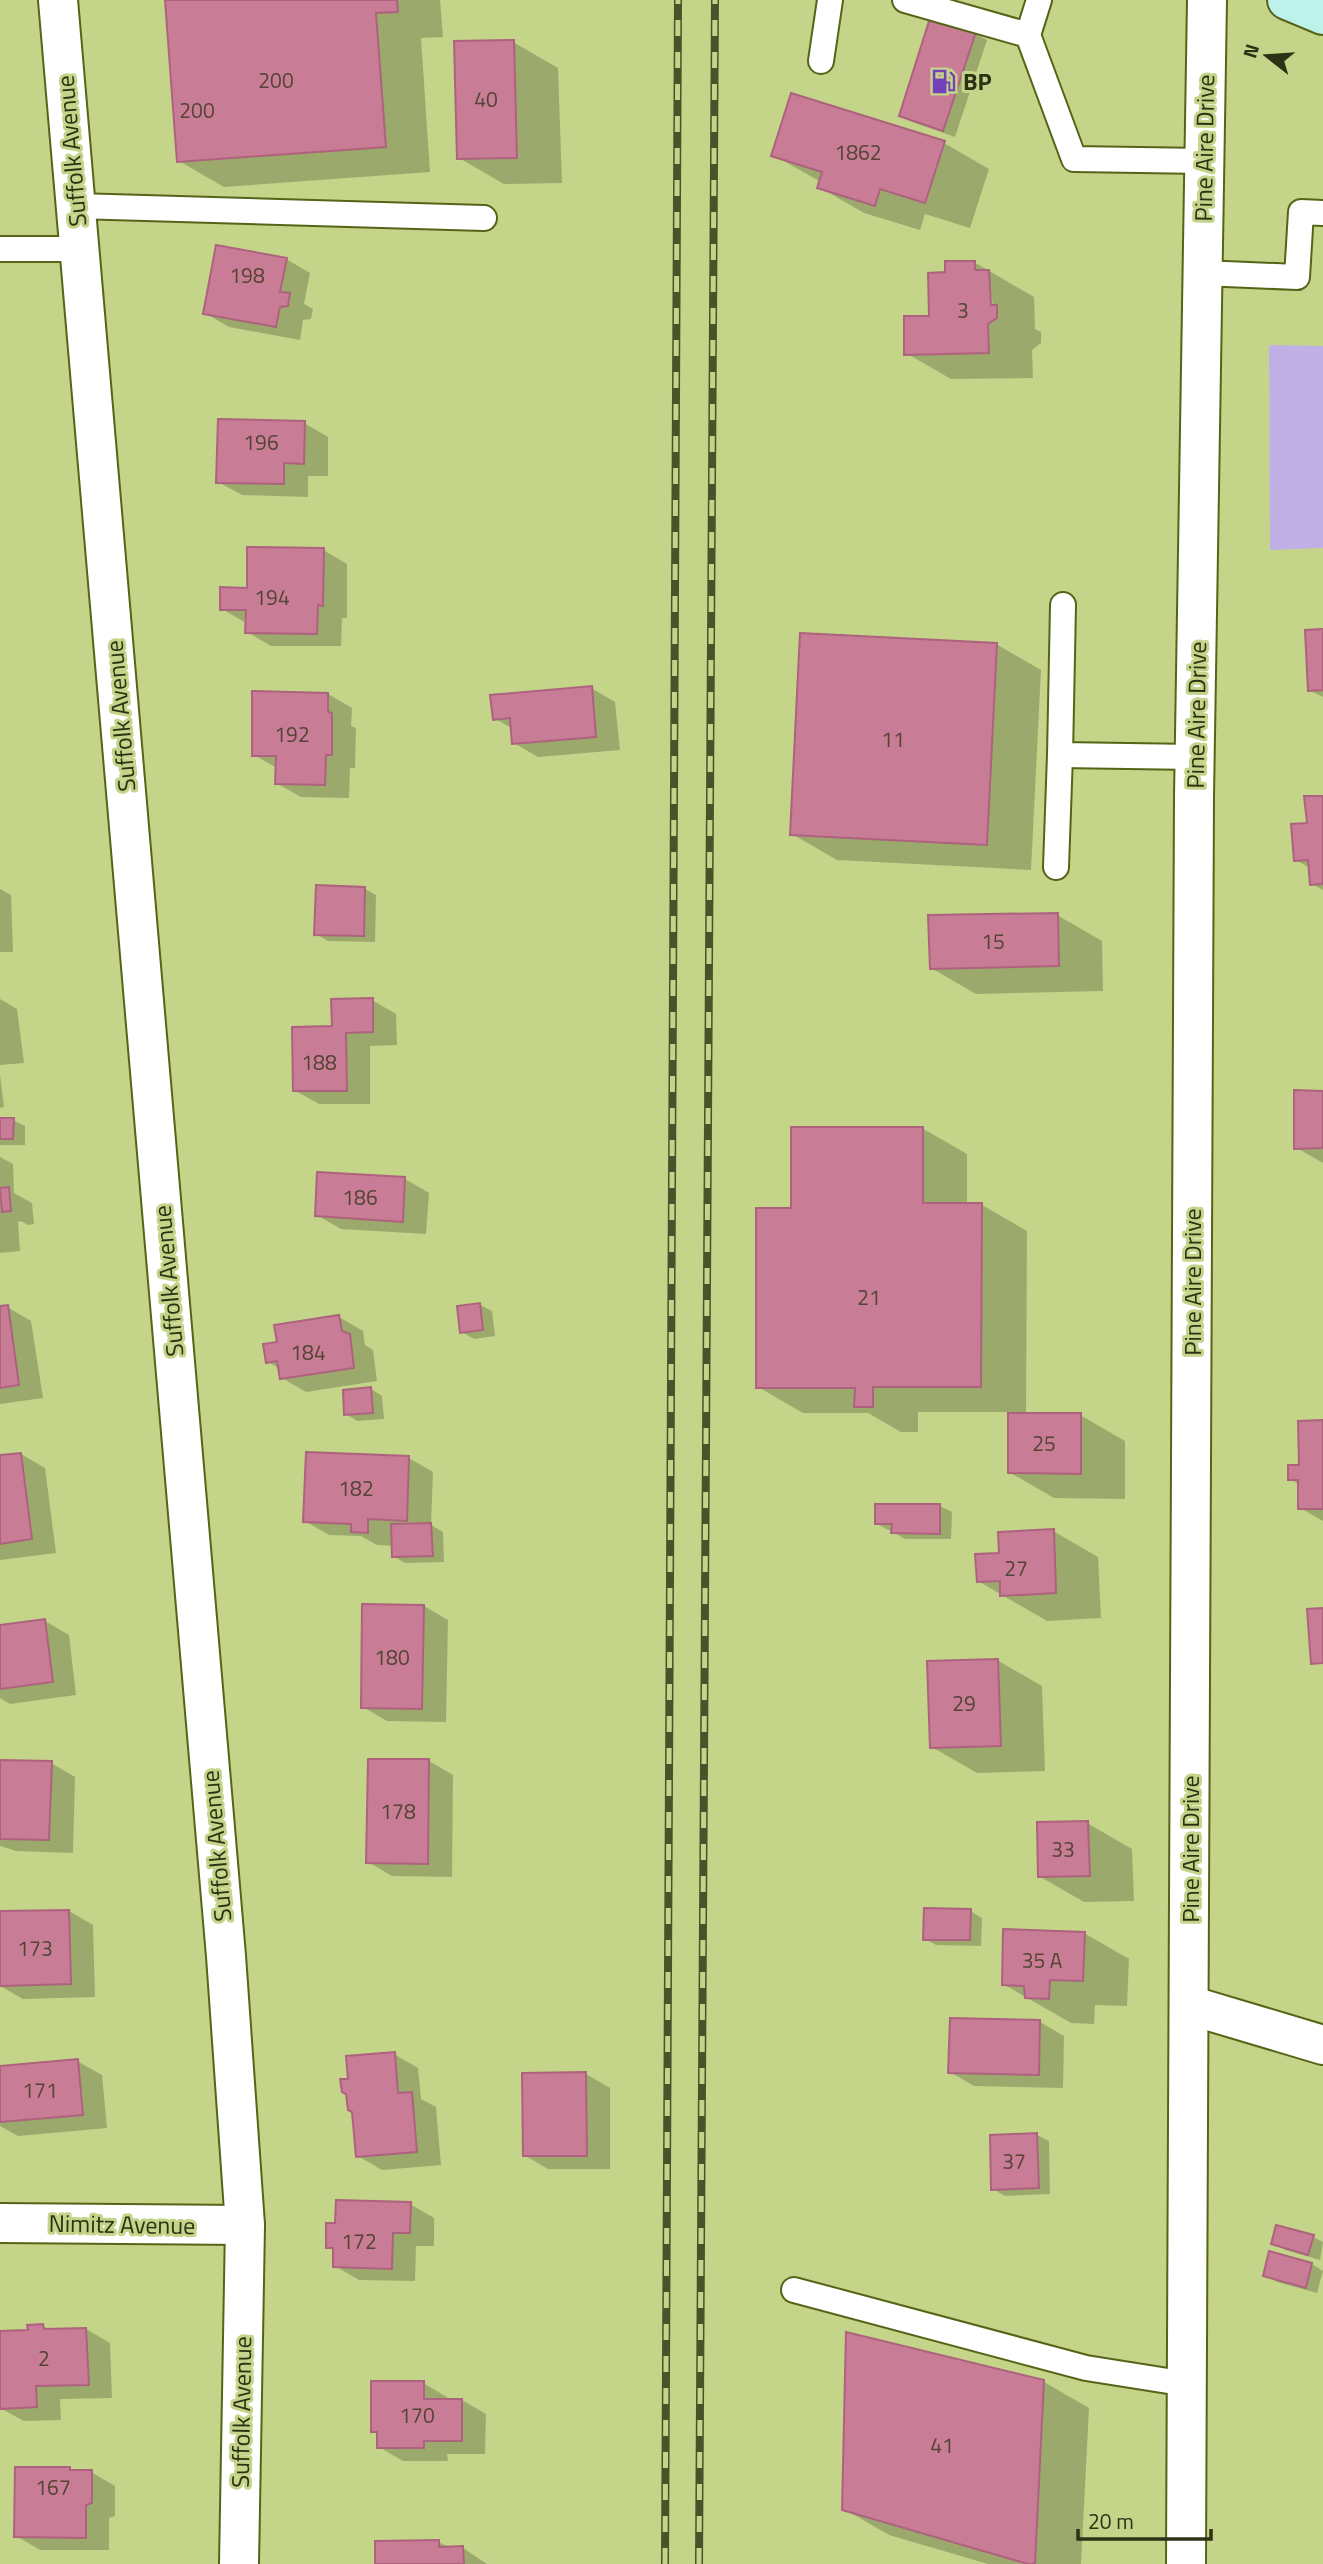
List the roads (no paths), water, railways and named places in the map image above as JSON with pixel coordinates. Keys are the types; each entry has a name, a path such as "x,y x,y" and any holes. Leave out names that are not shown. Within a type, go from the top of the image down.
{"main road":[{"path":"1287,0 1323,15"}],"street":[{"name":"Suffolk Avenue","path":"58,0 226,1956 245,2225 239,2564"},
{"name":"Pine Aire Drive","path":"1186,2564 1195,757 1207,0"},
{"path":"1189,2005 1323,2045"},
{"name":"Nimitz Avenue","path":"0,2222 245,2225"}],"lane":[{"path":"821,61 830,0"},
{"path":"905,0 1028,35"},
{"path":"1039,0 1028,35 1074,159 1204,161"},
{"path":"76,206 484,218"},
{"path":"1202,273 1297,277 1301,212 1323,212"},
{"path":"0,249 79,250"},
{"path":"1056,867 1063,605"},
{"path":"1060,755 1195,757"},
{"path":"794,2290 1086,2368 1187,2384"}],"railway":[{"path":"665,2564 678,0"},
{"path":"699,2564 715,0"}],"place":[{"name":"BP","path":"943,81"}]}
